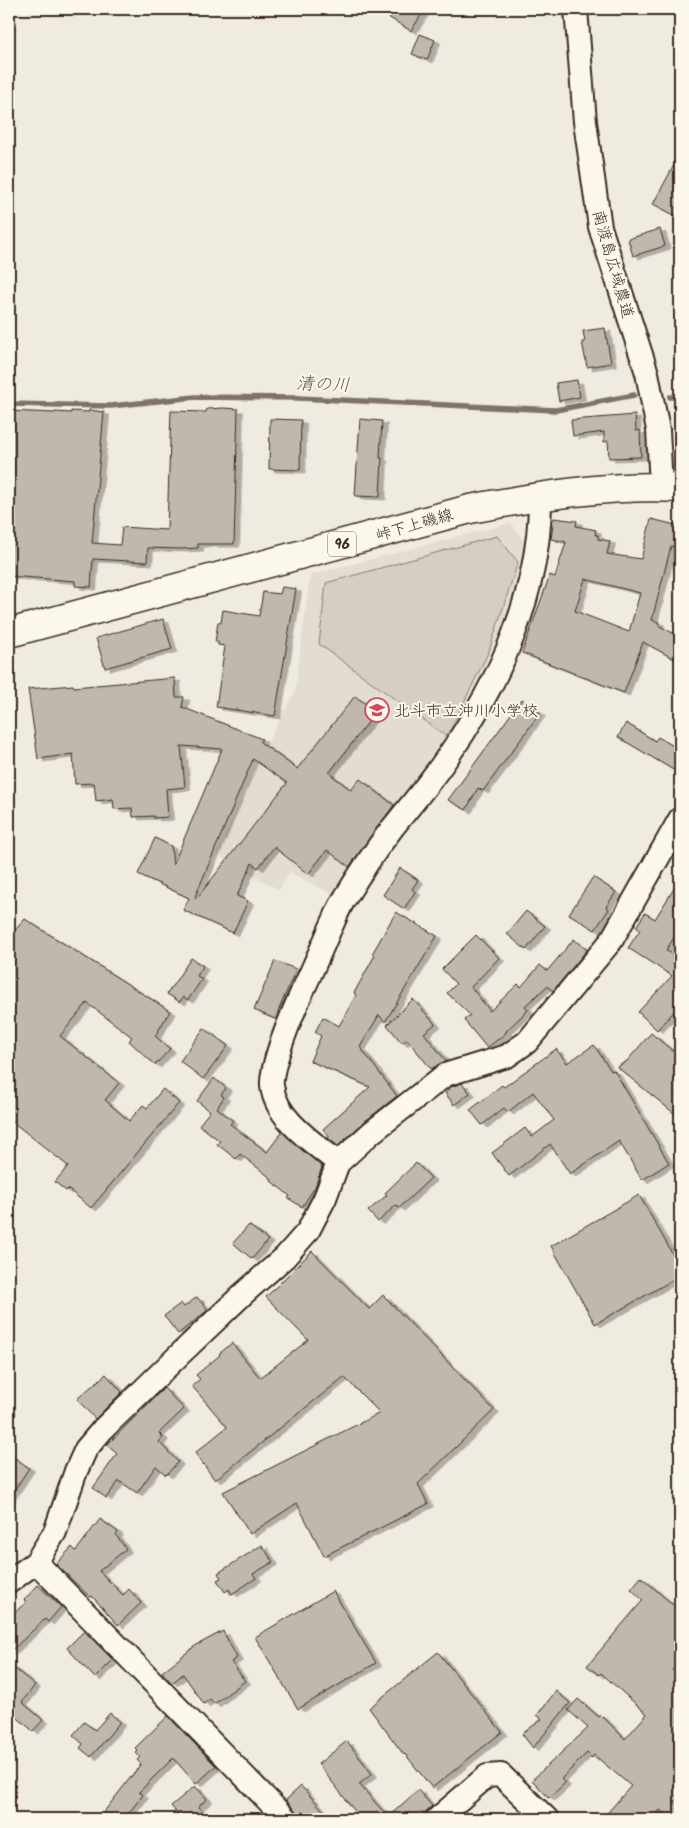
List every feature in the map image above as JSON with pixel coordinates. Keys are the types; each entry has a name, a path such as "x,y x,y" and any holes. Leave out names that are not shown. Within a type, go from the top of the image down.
{"main road":[{"name":"峠下上磯線","path":"9,633 470,508 540,496 622,488 671,488"}],"street":[{"name":"南渡島広域農道","path":"576,9 585,122 600,227 647,373 671,488"},
{"path":"338,1162 289,1120 277,1104 272,1085 277,1058 293,1012 344,900 388,833 447,758 486,696 503,662 521,611 531,572 540,520 540,496"},
{"path":"9,1582 36,1562 54,1532 86,1449 177,1357 308,1231 324,1198 338,1162 372,1132 445,1075 507,1056 527,1042 611,941 680,820"},
{"path":"36,1562 286,1819"},
{"path":"437,1819 487,1776 501,1775 548,1819"}],"shaded area":[{"name":"北斗市立沖川小学校","path":"511,523 528,547 515,598 497,654 454,738 334,895 290,872 279,890 216,854 295,691 310,575"},
{"path":"497,536 518,562 489,651 447,737 319,644 326,583"}],"building":[{"path":"375,9 425,9 411,31"},
{"path":"420,34 435,40 427,60 412,54"},
{"path":"680,154 680,208 676,216 653,204"},
{"path":"660,229 665,246 633,256 628,239"},
{"path":"605,328 611,363 587,367 582,342 585,342 583,331"},
{"path":"577,380 580,397 559,401 556,383"},
{"path":"207,409 238,409 234,544 198,544 198,548 180,549 148,548 147,562 93,559 91,587 75,586 75,581 9,576 9,411 71,413 71,411 89,412 89,410 104,412 92,543 120,545 122,527 167,530 171,411 206,412"},
{"path":"635,415 636,431 640,430 641,457 609,458 608,441 604,442 604,432 573,436 571,420"},
{"path":"270,419 301,420 300,470 269,469"},
{"path":"360,419 382,421 380,497 355,496"},
{"path":"554,518 577,521 576,526 596,530 595,535 598,535 598,539 610,541 607,554 641,559 651,519 680,526 680,548 671,546 652,620 659,622 658,625 680,637 680,662 643,642 624,693 522,653 550,575 555,577 566,542 551,539","holes":["585,579 640,593 629,632 575,611"]},
{"path":"282,587 296,589 275,716 216,707 225,646 218,645 218,642 215,642 218,622 221,623 223,610 259,616 263,592 280,594"},
{"path":"163,619 172,649 105,668 96,638"},
{"path":"175,678 176,697 184,697 182,707 262,739 260,742 297,769 355,696 376,712 329,773 351,790 360,779 394,805 349,867 327,850 308,874 274,847 258,868 252,863 237,896 248,901 233,933 183,910 189,898 138,874 155,838 171,846 173,865 222,749 181,746 185,787 166,789 168,817 133,817 132,808 114,809 113,799 96,801 94,783 75,784 73,754 38,759 28,689 73,685 74,687","holes":["253,759 287,783 197,898 195,897"]},
{"path":"522,699 540,713 483,791 478,788 466,810 448,800"},
{"path":"626,723 655,741 658,737 680,750 680,774 618,737"},
{"path":"400,868 418,880 412,889 415,892 404,909 383,895"},
{"path":"593,877 616,892 606,907 609,909 595,930 569,914"},
{"path":"680,879 680,921 674,931 677,933 666,950 680,960 680,1005 657,1030 638,1012 672,976 628,948 640,930 636,927 645,913 655,919"},
{"path":"526,911 545,926 526,950 507,934"},
{"path":"396,912 437,936 385,1022 379,1015 360,1047 397,1096 338,1146 328,1138 329,1136 323,1129 370,1087 310,1061 321,1036 315,1032 323,1017 339,1026 356,995 354,993 375,955 372,954"},
{"path":"25,919 170,1011 155,1036 170,1049 155,1065 129,1041 132,1037 87,1003 60,1036 119,1083 105,1100 129,1121 143,1105 147,1108 163,1089 179,1103 91,1208 68,1189 66,1191 55,1182 68,1166 9,1119 9,937"},
{"path":"476,935 499,958 471,987 490,1011 518,984 521,987 540,965 547,971 574,939 587,950 553,991 547,986 525,1006 528,1010 506,1033 487,1048 464,1020 470,1015 447,993 456,984 442,969"},
{"path":"191,958 203,966 197,976 202,979 188,1000 183,997 180,1002 167,994"},
{"path":"275,961 296,969 275,1019 254,1010"},
{"path":"413,999 435,1024 424,1033 446,1061 431,1069 407,1039 402,1043 387,1025"},
{"path":"204,1028 228,1046 203,1079 180,1061"},
{"path":"651,1033 680,1057 680,1118 617,1067 627,1061"},
{"path":"594,1045 611,1071 614,1070 669,1163 642,1180 619,1141 570,1174 550,1144 509,1176 492,1153 525,1128 532,1137 554,1120 533,1092 508,1112 504,1108 482,1125 470,1110 502,1085 504,1087 556,1049 567,1063"},
{"path":"214,1078 226,1088 221,1095 224,1097 217,1108 233,1121 230,1124 267,1152 282,1132 322,1167 315,1187 302,1207 288,1198 290,1196 271,1181 272,1179 240,1154 236,1159 217,1144 220,1141 199,1125 210,1111 197,1101"},
{"path":"462,1083 470,1093 454,1105 445,1093 451,1087"},
{"path":"416,1163 431,1178 399,1208 396,1205 378,1222 368,1211 387,1195 385,1193"},
{"path":"639,1195 680,1267 680,1276 595,1324 551,1246"},
{"path":"249,1225 268,1240 252,1259 233,1243"},
{"path":"312,1251 369,1309 383,1295 494,1410 418,1484 428,1504 324,1556 297,1503 250,1534 223,1492 380,1413 344,1377 215,1480 195,1453 227,1427 192,1386 200,1379 196,1375 232,1343 260,1378 308,1340 266,1297"},
{"path":"197,1297 208,1310 178,1334 164,1316 181,1303 184,1307"},
{"path":"106,1374 122,1392 95,1419 77,1399"},
{"path":"164,1388 184,1409 159,1433 163,1437 159,1442 178,1462 166,1475 156,1466 137,1493 119,1481 106,1498 93,1488 117,1454 107,1445"},
{"path":"9,1454 29,1468 9,1498"},
{"path":"100,1519 118,1532 116,1535 126,1549 99,1571 123,1595 129,1589 141,1603 118,1625 92,1596 90,1597 56,1564 72,1547 76,1551"},
{"path":"262,1545 273,1562 253,1574 256,1578 232,1594 229,1589 225,1592 217,1580 221,1578 218,1573"},
{"path":"641,1577 680,1611 680,1662 672,1670 680,1677 680,1819 671,1819 660,1810 651,1819 602,1819 631,1786 594,1755 592,1758 587,1753 561,1779 565,1783 549,1798 532,1780 588,1728 568,1710 578,1699 599,1717 601,1715 625,1739 647,1714 601,1673 599,1675 587,1666 643,1600 631,1589"},
{"path":"38,1585 61,1607 48,1622 45,1619 9,1653 9,1618 26,1602 24,1600"},
{"path":"333,1591 376,1663 298,1709 255,1637"},
{"path":"84,1631 113,1660 95,1678 67,1648"},
{"path":"223,1631 237,1658 231,1662 245,1681 214,1704 210,1699 204,1704 183,1674 172,1683 162,1672 195,1646"},
{"path":"438,1652 502,1732 432,1788 404,1755 369,1708"},
{"path":"9,1664 35,1685 22,1702 43,1720 33,1731 13,1714 9,1719"},
{"path":"556,1691 570,1703 533,1748 522,1734 542,1719 537,1715"},
{"path":"110,1713 120,1722 91,1757 80,1748 83,1744 73,1735 84,1722 95,1730"},
{"path":"168,1716 216,1766 196,1784 173,1758 139,1792 143,1795 124,1819 111,1819 103,1813 141,1764 137,1760 140,1757 136,1753 138,1751 135,1748"},
{"path":"347,1741 372,1774 359,1784 388,1817 418,1790 432,1806 417,1819 361,1819 318,1764"},
{"path":"195,1786 207,1799 198,1807 208,1819 182,1819 171,1806"},
{"path":"301,1786 331,1819 302,1819 286,1800"}],"waterway":[{"name":"清の川","path":"9,404 111,406 195,397 298,398 556,410 634,395"},
{"name":"清の川","path":"670,397 680,397"}],"place":[{"name":"北斗市立沖川小学校","path":"377,710"}]}
